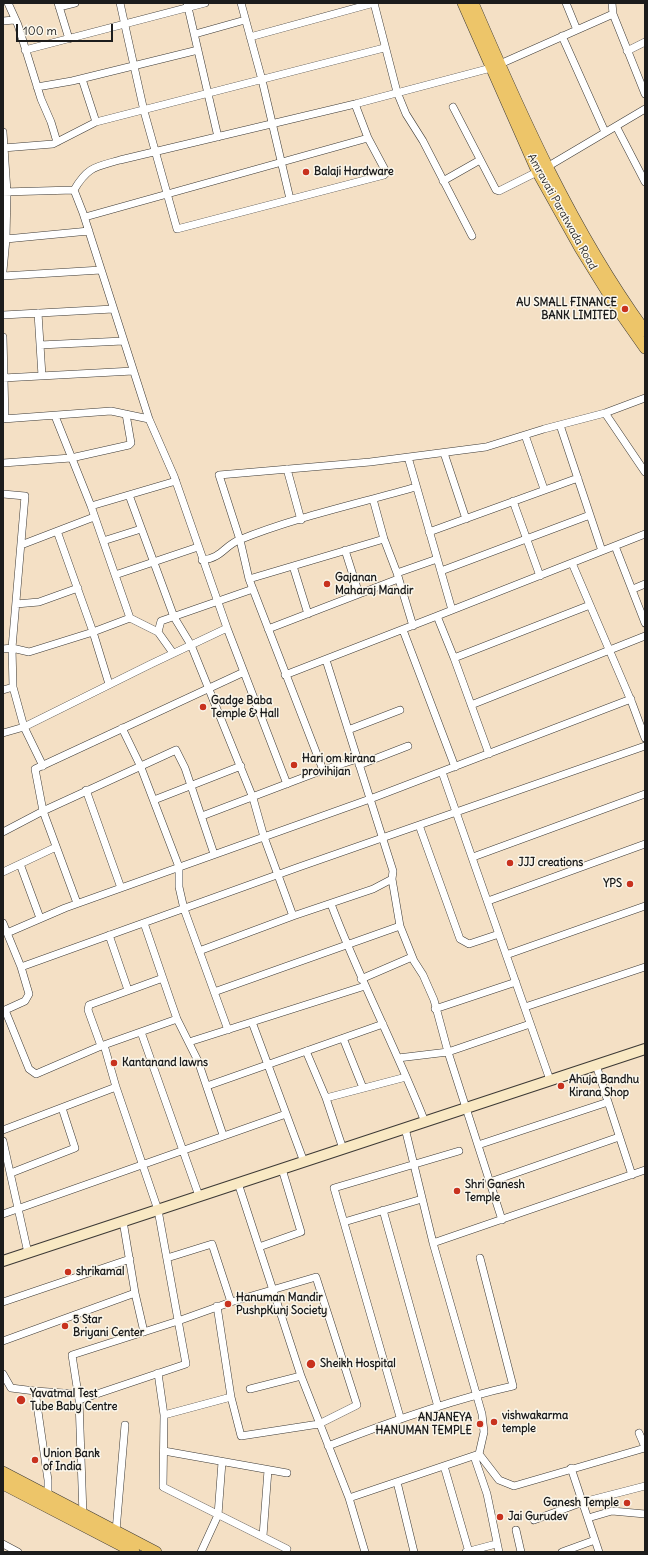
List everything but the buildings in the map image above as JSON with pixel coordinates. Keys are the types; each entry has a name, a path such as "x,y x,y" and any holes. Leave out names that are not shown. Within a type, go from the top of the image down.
{"main road":[{"name":"Amravati Paratwada Road","path":"463,3 495,66 580,248 619,311 645,348"},
{"name":"Amravati Paratwada Road","path":"474,3 495,66"},
{"name":"Amravati Paratwada Road","path":"542,169 593,253 645,330"},
{"path":"3,1472 84,1515 97,1527 134,1552"},
{"path":"3,1484 97,1527 116,1531 156,1552"}],"street":[{"path":"8,3 14,20 18,25 37,87 57,142"},
{"path":"69,39 59,5 75,3"},
{"path":"120,3 144,111 166,195 177,229 384,175 386,171 368,138 355,104"},
{"path":"25,50 125,25 187,5 205,3"},
{"path":"240,3 262,79 290,199"},
{"path":"250,37 374,3 396,92 406,114 423,141 472,236"},
{"path":"566,3 577,30"},
{"path":"612,3 613,14 628,51 642,78 645,94"},
{"path":"187,5 218,137"},
{"path":"74,190 83,175 96,167 355,104 495,66 613,14"},
{"path":"3,21 14,20"},
{"path":"195,34 245,20"},
{"path":"562,36 605,132"},
{"path":"628,51 645,42"},
{"path":"4,148 33,147 57,142 96,122 144,111 207,93 384,48"},
{"path":"37,87 82,79 198,50"},
{"path":"82,79 96,122"},
{"path":"453,107 496,190 499,191 542,169 645,109"},
{"path":"616,126 645,182"},
{"path":"3,132 6,239 3,271"},
{"path":"85,217 368,138"},
{"path":"443,181 480,160"},
{"path":"5,192 74,190"},
{"path":"74,190 85,217 149,419 176,481 217,602 287,784"},
{"path":"6,239 89,231"},
{"path":"3,276 101,270"},
{"path":"3,315 113,309"},
{"path":"38,313 42,376"},
{"path":"3,337 4,419 111,411 149,419"},
{"path":"40,346 123,340"},
{"path":"4,378 133,371"},
{"path":"322,770 249,579 240,540 219,475 408,457 486,447 605,413 645,398"},
{"path":"605,413 645,472"},
{"path":"3,463 71,458 129,445 131,443 126,414"},
{"path":"55,416 91,506 130,618 158,632 173,653"},
{"path":"560,425 602,551"},
{"path":"525,435 544,489"},
{"path":"444,453 466,519"},
{"path":"408,457 452,610"},
{"path":"287,469 301,520"},
{"path":"429,532 544,489 578,478"},
{"path":"91,506 176,481"},
{"path":"202,560 218,556 240,540 301,520 416,487"},
{"path":"3,494 25,496 12,648 13,687 24,727 43,766"},
{"path":"129,495 174,617 191,645 241,766 293,916"},
{"path":"373,499 384,539 398,576 413,626"},
{"path":"513,501 525,538 540,576"},
{"path":"441,571 525,538 590,515"},
{"path":"20,545 94,517"},
{"path":"103,541 142,529"},
{"path":"58,531 93,632 109,684"},
{"path":"285,675 645,534"},
{"path":"249,579 384,539"},
{"path":"615,546 645,623"},
{"path":"115,575 198,547"},
{"path":"345,550 358,594"},
{"path":"268,629 358,594 437,559"},
{"path":"572,563 631,699 645,738"},
{"path":"293,566 308,614"},
{"path":"633,589 645,584"},
{"path":"16,604 39,602 78,588"},
{"path":"158,632 161,621 253,589"},
{"path":"454,658 590,605"},
{"path":"437,616 489,754"},
{"path":"3,649 12,648 29,652 93,632 130,618"},
{"path":"3,733 24,727 109,684 227,628"},
{"path":"403,630 455,767"},
{"path":"471,705 645,636"},
{"path":"326,660 393,872 392,879 400,926 412,958 430,989 448,1052 502,1220"},
{"path":"77,903 43,810 35,769 244,672"},
{"path":"3,690 13,687"},
{"path":"7,933 77,903 370,799 631,699"},
{"path":"348,730 400,710"},
{"path":"122,728 140,765 179,867 179,887 184,908 228,1030"},
{"path":"202,816 253,798 322,770 358,762 408,746"},
{"path":"21,967 381,838 644,748"},
{"path":"3,832 43,810 176,750 202,816 214,854"},
{"path":"154,800 241,766"},
{"path":"442,772 550,1080"},
{"path":"86,790 121,888"},
{"path":"473,857 645,794"},
{"path":"420,825 460,939 469,944 499,934"},
{"path":"488,901 645,844"},
{"path":"3,872 56,847"},
{"path":"20,864 40,918"},
{"path":"199,951 293,916 373,889 392,879"},
{"path":"331,904 346,944 383,1024 425,1122"},
{"path":"506,954 645,906"},
{"path":"144,923 177,1019 189,1042 207,1086 223,1135"},
{"path":"3,924 21,967 28,998 26,1001 4,1010 33,1073 40,1073 103,1046 177,1019"},
{"path":"214,992 400,926"},
{"path":"109,935 128,990"},
{"path":"362,979 412,958"},
{"path":"525,1007 645,966"},
{"path":"3,1386 79,1397 186,1364 158,1210 103,1046 88,1007 91,1003 162,978"},
{"path":"435,1009 516,982"},
{"path":"189,1042 365,986"},
{"path":"252,1022 304,1162"},
{"path":"207,1086 383,1024"},
{"path":"398,1058 448,1052 530,1024"},
{"path":"141,1032 199,1196"},
{"path":"342,1038 363,1088"},
{"path":"3,1261 645,1049"},
{"path":"306,1051 326,1098 343,1149"},
{"path":"596,1065 632,1175"},
{"path":"326,1098 406,1077"},
{"path":"3,1130 116,1087"},
{"path":"478,1145 608,1102"},
{"path":"11,1172 75,1148 62,1108"},
{"path":"3,1214 286,1114"},
{"path":"405,1128 433,1243 482,1414 484,1432 477,1455 499,1552"},
{"path":"490,1182 620,1137"},
{"path":"3,1142 11,1172 28,1253"},
{"path":"400,1417 334,1188 459,1151"},
{"path":"258,1247 301,1232 282,1169"},
{"path":"433,1243 645,1170"},
{"path":"238,1183 301,1376 349,1498 366,1552"},
{"path":"344,1222 422,1199"},
{"path":"383,1210 438,1407"},
{"path":"123,1221 135,1293 144,1332"},
{"path":"167,1258 212,1244 231,1302"},
{"path":"328,1446 400,1417 438,1407 476,1394 513,1386 480,1258"},
{"path":"3,1302 130,1259"},
{"path":"84,1515 79,1397 72,1355 178,1321 217,1306 272,1288 316,1277 358,1403 355,1407 319,1424 241,1436 231,1397 217,1306"},
{"path":"3,1341 135,1293"},
{"path":"158,1373 164,1415 163,1487 288,1549"},
{"path":"3,1374 11,1388"},
{"path":"250,1389 301,1376"},
{"path":"35,1391 48,1480 48,1496"},
{"path":"164,1415 231,1397"},
{"path":"116,1531 125,1425"},
{"path":"477,1455 499,1480 514,1486 645,1447 639,1433"},
{"path":"164,1451 287,1473"},
{"path":"349,1498 477,1455"},
{"path":"201,1552 218,1515 222,1462"},
{"path":"444,1466 468,1552 496,1544"},
{"path":"571,1468 598,1552"},
{"path":"263,1536 268,1470"},
{"path":"397,1482 414,1552"},
{"path":"534,1520 583,1502 645,1486"},
{"path":"588,1518 612,1511 645,1514"},
{"path":"516,1530 521,1552"},
{"path":"562,1552 595,1540"},
{"path":"3,1544 18,1552"},
{"path":"3,1548 5,1552"}],"place":[{"name":"Balaji Hardware","path":"306,172"},
{"name":"AU SMALL FINANCE BANK LIMITED","path":"625,309"},
{"name":"Gajanan Maharaj Mandir","path":"327,584"},
{"name":"Gadge Baba Temple & Hall","path":"203,707"},
{"name":"Hari om kirana provihijan","path":"294,765"},
{"name":"JJJ creations","path":"510,863"},
{"name":"YPS","path":"630,884"},
{"name":"Kantanand lawns","path":"114,1063"},
{"name":"Ahuja Bandhu Kirana Shop","path":"561,1086"},
{"name":"Shri Ganesh Temple","path":"457,1191"},
{"name":"shrikamal","path":"68,1272"},
{"name":"Hanuman Mandir PushpKunj Society","path":"228,1304"},
{"name":"5 Star Briyani Center","path":"65,1326"},
{"name":"Sheikh Hospital","path":"311,1364"},
{"name":"Yavatmal Test Tube Baby Centre","path":"21,1400"},
{"name":"vishwakarma temple","path":"494,1422"},
{"name":"ANJANEYA HANUMAN TEMPLE","path":"480,1424"},
{"name":"Union Bank of India","path":"35,1460"},
{"name":"Ganesh Temple","path":"627,1503"},
{"name":"Jai Gurudev","path":"500,1517"}]}
